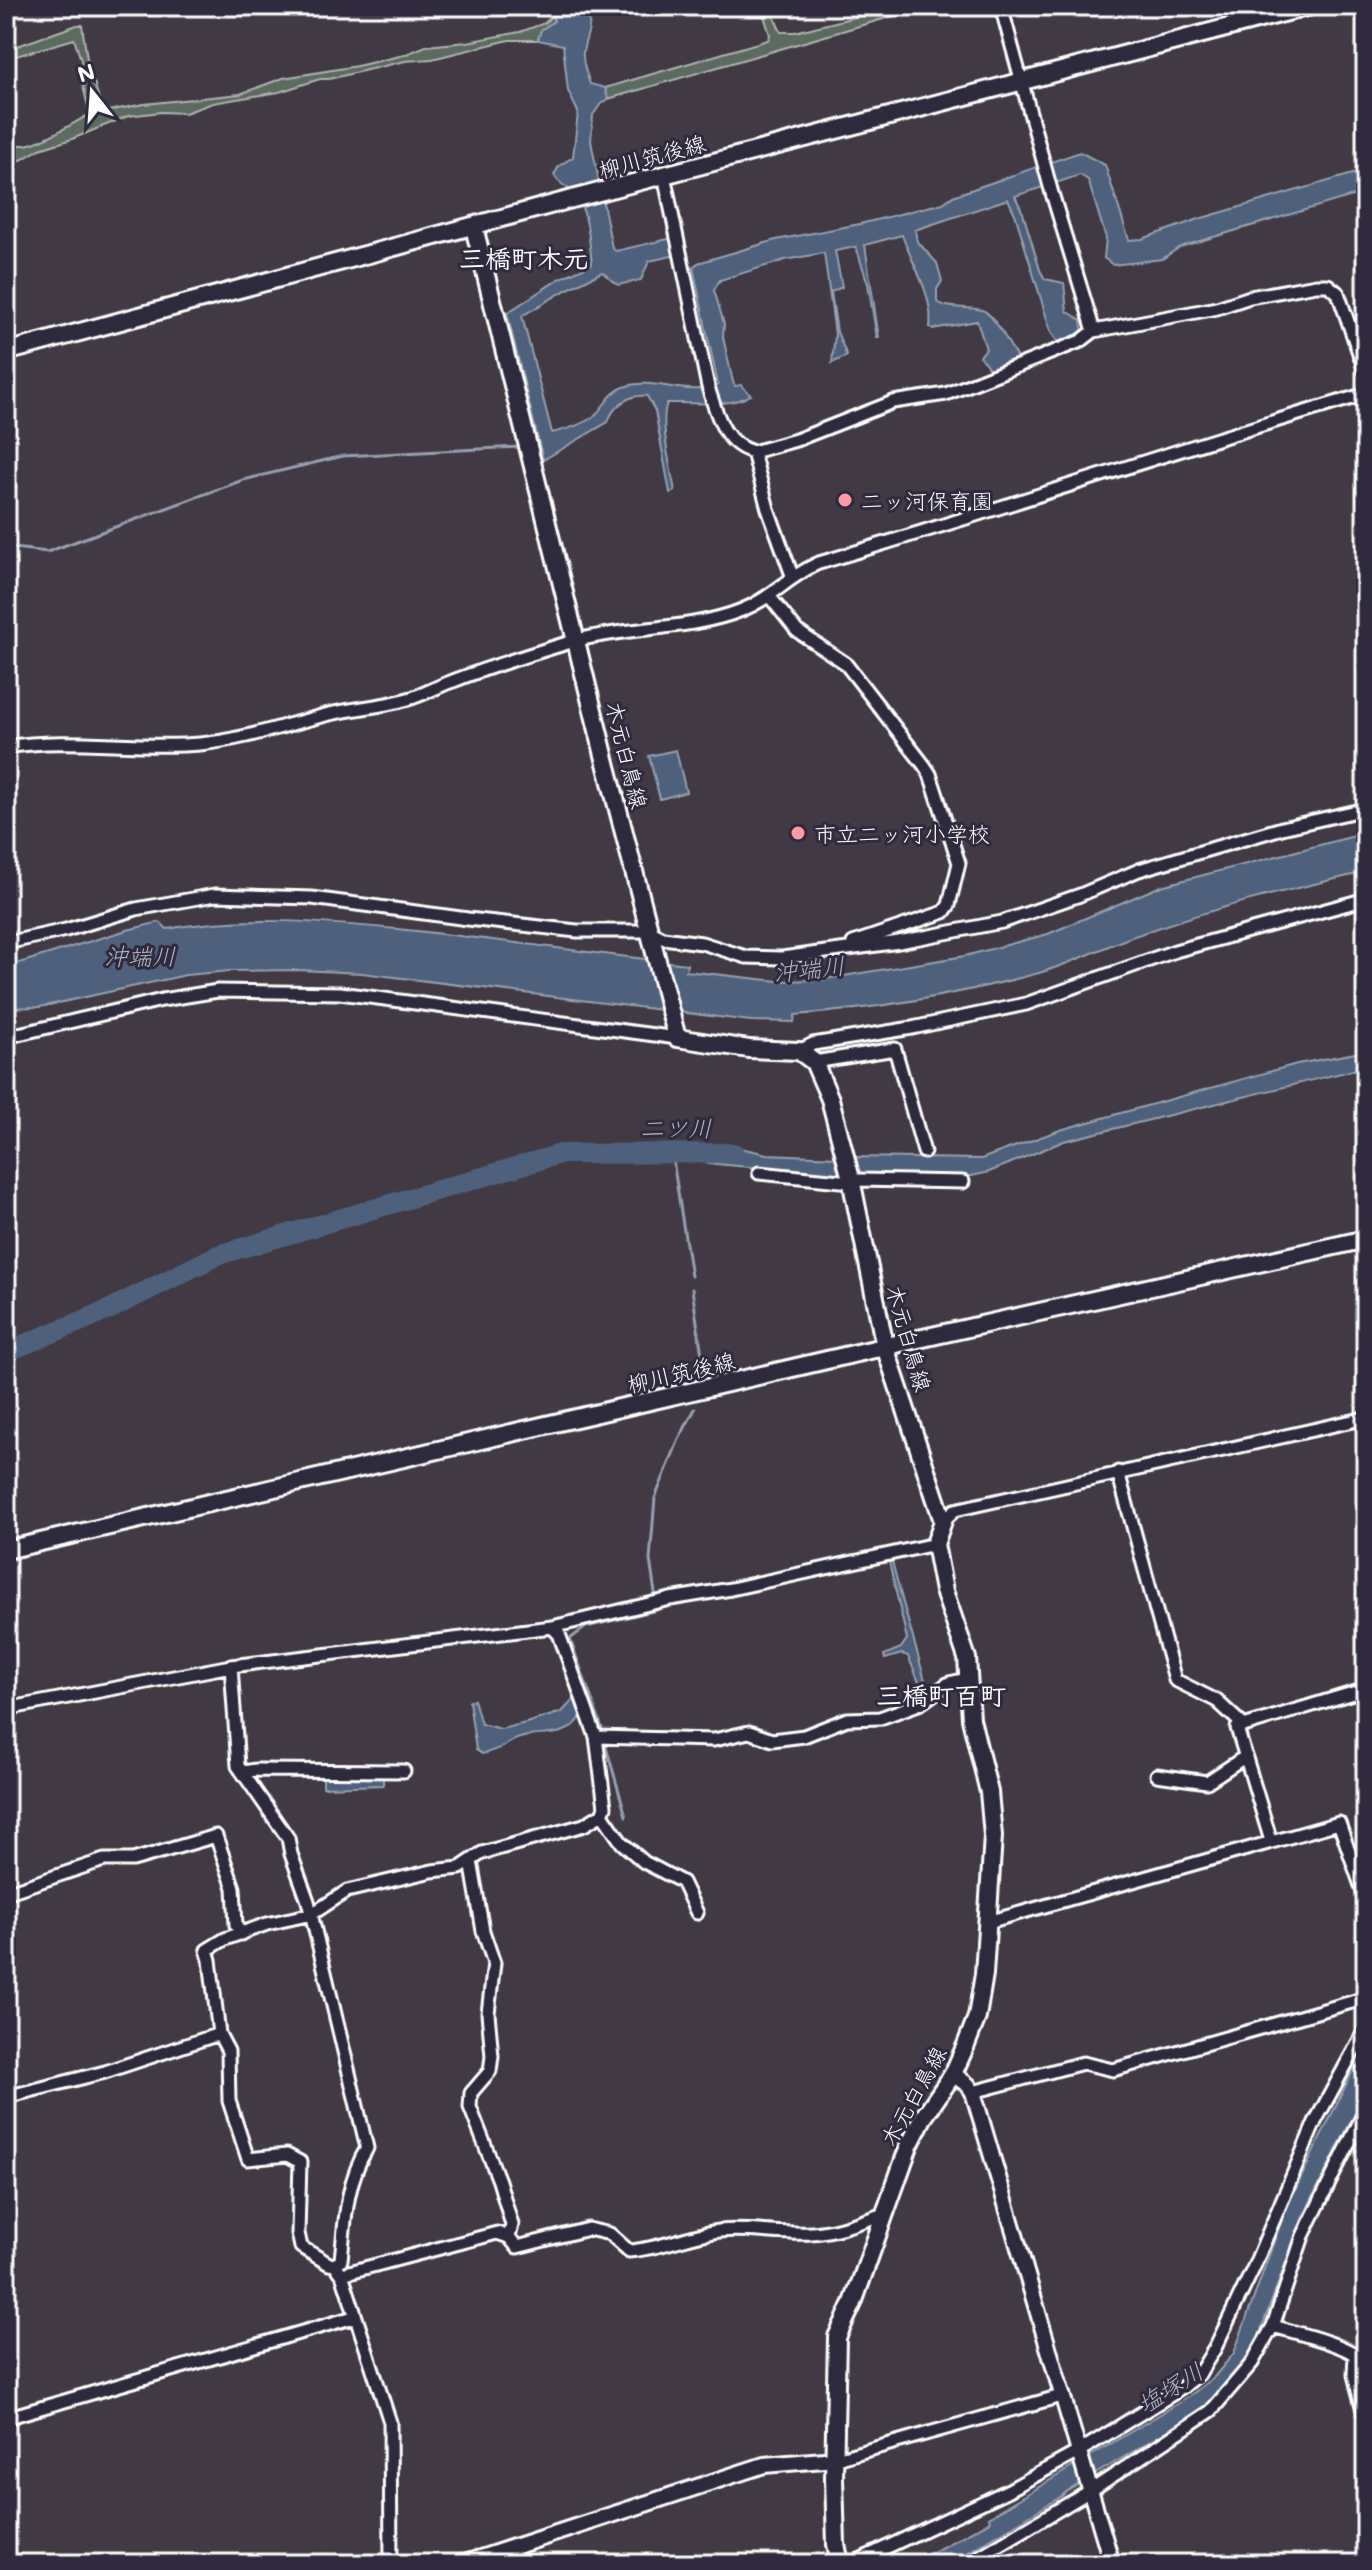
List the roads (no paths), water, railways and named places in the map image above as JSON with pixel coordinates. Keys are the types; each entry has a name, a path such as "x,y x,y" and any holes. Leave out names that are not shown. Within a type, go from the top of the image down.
{"main road":[{"name":"柳川筑後線","path":"7,352 572,199 1310,6"},
{"name":"木元白鳥線","path":"474,227 575,641 676,1033"},
{"path":"676,1033 749,1049 799,1051 814,1062"},
{"name":"木元白鳥線","path":"814,1062 830,1099 851,1180 885,1347 943,1521"},
{"name":"柳川筑後線","path":"6,1550 1366,1239"},
{"path":"935,1544 943,1521"},
{"name":"木元白鳥線","path":"840,2564 836,2544 837,2337 853,2303 909,2146 923,2118 953,2074 977,2017 988,1922 993,1836 989,1792 973,1733 967,1658 944,1591 935,1544"}],"street":[{"path":"1001,6 1051,190 1094,331"},
{"path":"664,175 708,387 733,444 753,452 796,440 893,402 946,394 1081,341 1094,331 1217,308 1250,297 1316,285 1328,285 1338,293 1366,373"},
{"path":"6,747 92,742 158,746 230,739 287,727 320,716 378,707 575,641 704,621 738,612 771,596 800,571 819,563 991,512 1238,431 1366,394"},
{"path":"753,452 789,581"},
{"path":"771,596 797,631 845,663 924,765 930,774 959,863 949,905 944,912 826,951"},
{"path":"6,943 66,930 136,909 215,895 312,898 663,938 702,943 746,957 782,958 899,942 1002,922 1080,895 1139,870 1282,828 1366,809"},
{"path":"799,1051 813,1044 912,1028 1026,1004 1175,951 1366,899"},
{"path":"6,1037 162,1000 218,991 340,993 676,1033"},
{"path":"814,1062 895,1049 924,1152"},
{"path":"759,1173 851,1180 963,1182"},
{"path":"943,1521 955,1510 1366,1418"},
{"path":"1118,1472 1175,1680 1217,1701 1243,1725"},
{"path":"6,1709 231,1666 552,1627 935,1544"},
{"path":"552,1627 559,1634 596,1737 605,1807 602,1814 584,1825 482,1853 460,1868 432,1871 347,1891 312,1914 267,1924 207,1950 219,2034 228,2051 229,2101 248,2159 287,2155 300,2162 298,2233 301,2247 338,2269 497,2233 509,2237 517,2247 588,2229 610,2234 629,2251 648,2249 699,2233 746,2228 788,2233 842,2229 884,2214"},
{"path":"231,1666 238,1766 288,1838 312,1914 364,2131 367,2148 357,2164 346,2206 338,2269 390,2422 391,2564"},
{"path":"596,1737 714,1740 749,1732 772,1740 804,1736 847,1719 880,1718 921,1703 949,1683 968,1679"},
{"path":"1271,1841 1237,1728 1366,1689"},
{"path":"1157,1775 1207,1782 1246,1756"},
{"path":"243,1772 404,1771"},
{"path":"602,1814 622,1843 644,1862 682,1882 697,1913"},
{"path":"988,1922 1339,1823 1366,1900"},
{"path":"6,1893 104,1860 133,1860 216,1836 234,1888 236,1925 241,1934"},
{"path":"471,1861 483,1931 494,1963 488,2013 492,2056 490,2071 471,2093 470,2107 499,2181 512,2225 509,2237"},
{"path":"973,2092 1083,2063 1113,2070 1366,1998"},
{"path":"851,2564 1079,2455 1199,2374 1253,2269 1315,2122 1362,2046 1366,2028"},
{"path":"6,2097 105,2072 219,2034"},
{"path":"953,2074 973,2092 1112,2564"},
{"path":"967,2564 1211,2411 1252,2363 1273,2326 1303,2236 1366,2109"},
{"path":"6,2418 354,2317"},
{"path":"1273,2326 1346,2347 1355,2355 1354,2375 1366,2422"},
{"path":"462,2564 764,2465 836,2459 1061,2396"}],"water":[{"path":"552,6 580,6 585,13 589,29 583,53 584,65 590,84 605,88 608,99 593,115 591,141 612,248 616,251 668,239 677,243 677,258 672,256 649,261 641,280 618,285 602,272 522,316 552,433 593,417 614,393 624,387 647,384 694,389 718,385 693,267 698,263 776,240 860,224 943,203 953,196 1080,152 1105,165 1129,240 1142,239 1366,170 1366,192 1180,247 1162,259 1113,265 1104,258 1106,238 1088,180 1080,175 1015,196 1040,270 1045,279 1064,283 1067,311 1081,320 1083,334 1060,346 1051,332 1008,199 915,230 917,241 937,263 942,281 937,289 937,302 987,313 1019,362 991,371 980,356 986,349 977,321 930,327 926,292 902,235 865,245 879,338 868,284 856,247 835,251 842,287 831,292 837,332 847,356 832,363 835,334 824,253 785,260 720,280 714,290 724,324 723,337 733,382 751,395 733,402 667,403 665,433 675,491 670,493 655,411 647,396 623,402 608,422 543,460 507,313 559,279 592,264 584,212 574,193 554,175 559,166 573,157 578,112 568,91 563,45 538,40 541,30 554,21"},
{"path":"676,750 686,792 660,799 649,756"},
{"name":"沖端川","path":"1366,833 1366,872 1198,915 1035,974 916,1000 795,1015 794,1022 751,1021 362,973 298,970 186,975 40,1007 6,1008 6,967 160,922 167,929 253,921 368,926 687,964 686,971 778,981 819,980 965,956 1048,934 1161,886"},
{"path":"1366,1051 1366,1067 1064,1141 972,1176 859,1174 854,1157 981,1159 1060,1130 1297,1064"},
{"path":"706,1147 838,1157 844,1176 706,1163"},
{"path":"892,1561 928,1691 924,1694 908,1656 902,1654 885,1659 884,1655 901,1648 907,1639 889,1562"},
{"path":"574,1699 581,1717 566,1730 520,1738 482,1754 476,1750 469,1701 474,1700 481,1724 501,1729 562,1712"},
{"path":"383,1774 383,1785 323,1787 323,1776"},
{"name":"塩塚川","path":"1366,2050 1366,2091 1302,2219 1249,2362 1211,2402 1062,2496 948,2564 911,2564 990,2521 989,2517 1187,2398 1215,2376 1234,2353 1285,2211 1354,2068 1358,2067"}],"waterway":[{"path":"6,547 47,552 243,480 343,456 521,447"},
{"name":"二ツ川","path":"6,1352 106,1311 218,1255 560,1154 734,1153"},
{"path":"672,1154 691,1276"},
{"path":"692,1289 703,1362"},
{"path":"655,1593 650,1560 655,1498 695,1409"},
{"path":"602,1728 570,1639 586,1627 657,1610"},
{"path":"606,1747 626,1816"}],"place":[{"name":"二ッ河保育園","path":"845,500"},
{"name":"市立二ッ河小学校","path":"798,833"}],"district":[{"name":"三橋町木元","path":"524,258"},
{"name":"三橋町百町","path":"941,1695"}]}
